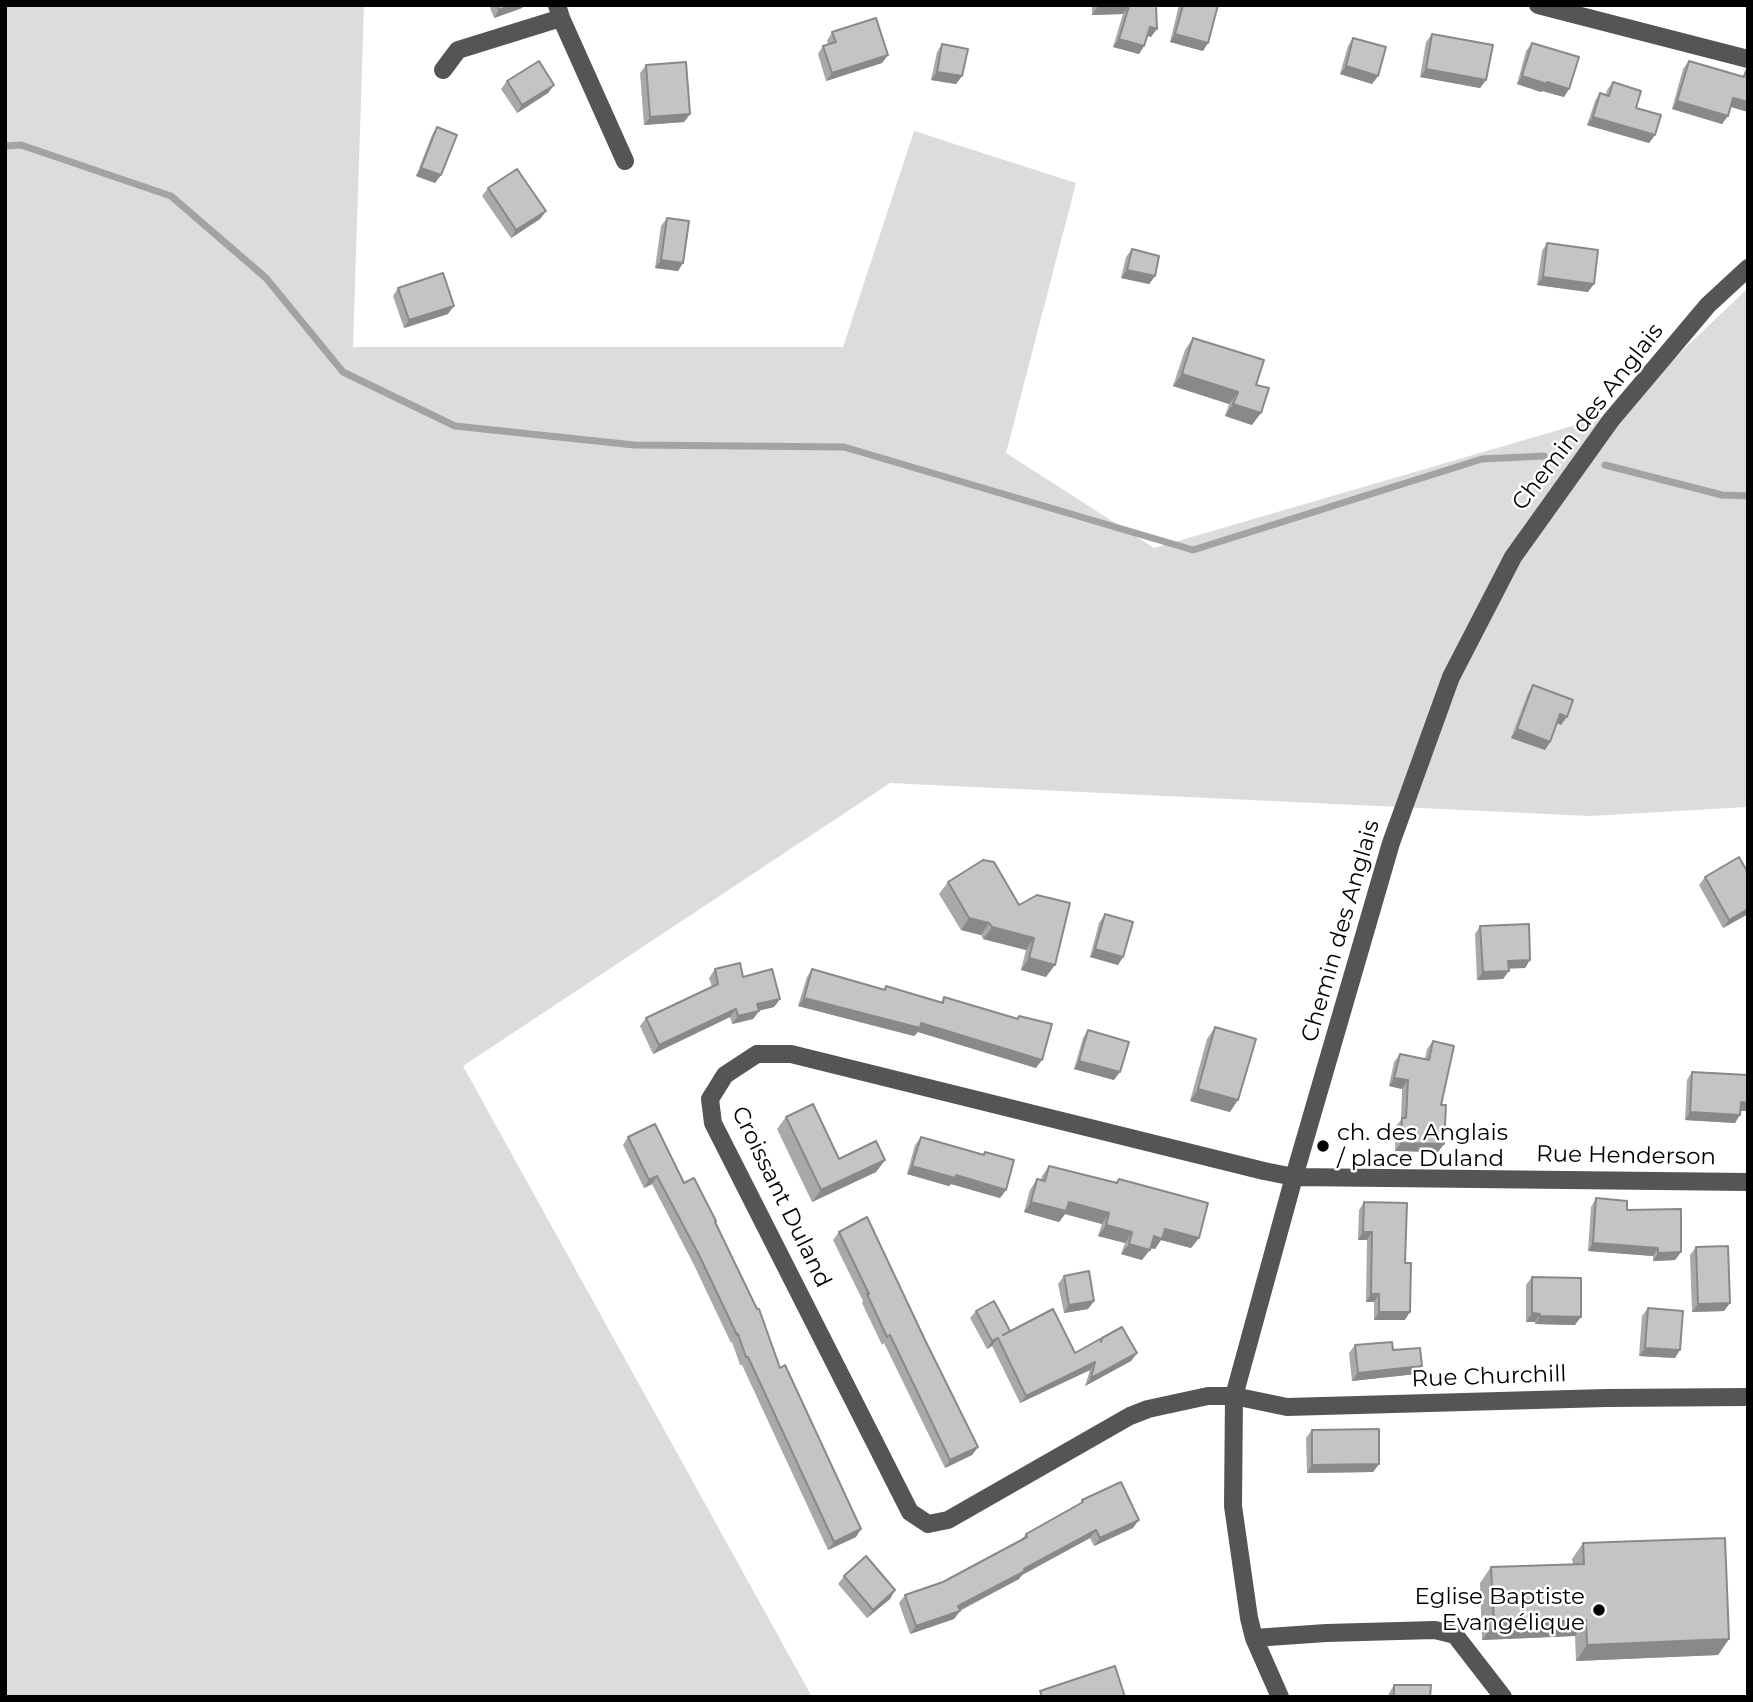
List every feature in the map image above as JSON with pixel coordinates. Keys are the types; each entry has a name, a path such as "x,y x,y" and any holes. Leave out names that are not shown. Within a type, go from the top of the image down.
{"street":[{"path":"1538,5 1748,59"},
{"path":"443,70 458,50 559,12 625,161"},
{"name":"Chemin des Anglais","path":"1280,1697 1254,1639 1249,1618 1233,1506 1234,1396 1294,1177 1391,844 1451,677 1513,557 1611,420 1708,304 1748,268"},
{"name":"Croissant Duland","path":"1234,1396 1208,1396 1148,1409 1130,1416 948,1520 928,1524 910,1512 713,1123 710,1099 724,1074 757,1054 791,1054 1294,1177"},
{"name":"Rue Henderson","path":"1294,1177 1748,1182"},
{"name":"Rue Churchill","path":"1234,1396 1287,1408 1606,1398 1748,1397"},
{"path":"1254,1639 1326,1633 1435,1630 1455,1635 1503,1697"}],"shaded area":[{"path":"5,5 364,5 353,347 843,347 914,131 1076,183 1006,453 1154,548 1617,413 1748,288 1748,807 1590,816 890,783 463,1066 812,1697 5,1697"}],"building":[{"path":"497,5 512,5 499,10"},
{"path":"1098,5 1156,5 1157,29 1150,27 1144,46 1119,39 1129,6"},
{"path":"1183,5 1218,5 1208,43 1175,34"},
{"path":"876,18 888,55 832,73 823,46 836,42 832,32"},
{"path":"1432,34 1493,45 1486,80 1426,69"},
{"path":"1353,38 1386,47 1378,76 1346,66"},
{"path":"1532,43 1579,57 1569,89 1522,76"},
{"path":"942,44 968,49 962,76 937,72"},
{"path":"539,61 554,85 522,105 507,81"},
{"path":"1689,61 1744,77 1748,71 1748,102 1733,98 1728,116 1677,101"},
{"path":"686,62 690,114 650,117 646,65"},
{"path":"1613,82 1641,91 1636,108 1661,115 1655,135 1593,117 1600,93 1609,96"},
{"path":"437,127 457,135 441,175 421,168"},
{"path":"517,169 546,211 516,230 488,188"},
{"path":"667,218 689,221 683,263 661,260"},
{"path":"1547,243 1598,250 1594,284 1543,277"},
{"path":"1132,249 1159,256 1155,276 1127,270"},
{"path":"443,273 454,306 409,320 398,288"},
{"path":"1193,338 1264,360 1256,385 1269,388 1261,413 1233,404 1238,392 1182,374"},
{"path":"1533,685 1573,700 1567,717 1560,714 1550,742 1517,729"},
{"path":"1739,857 1748,873 1748,909 1729,920 1705,877"},
{"path":"983,860 994,862 1019,905 1037,895 1070,903 1055,965 1029,958 1034,938 969,918 948,882"},
{"path":"1105,914 1133,922 1123,957 1095,949"},
{"path":"1529,924 1530,960 1508,961 1509,971 1483,972 1480,926"},
{"path":"740,963 743,977 772,969 780,999 757,1004 759,1011 738,1016 736,1009 659,1045 646,1018 718,984 715,969"},
{"path":"812,969 885,990 886,986 943,1003 944,997 1018,1019 1019,1016 1052,1024 1042,1060 921,1023 920,1028 804,998"},
{"path":"1215,1027 1256,1039 1238,1100 1198,1089"},
{"path":"1088,1030 1129,1042 1120,1072 1079,1061"},
{"path":"1433,1041 1454,1046 1441,1105 1446,1105 1444,1144 1401,1143 1402,1118 1406,1118 1408,1080 1394,1078 1400,1054 1429,1060"},
{"path":"1692,1072 1748,1075 1748,1103 1741,1102 1740,1115 1690,1112"},
{"path":"813,1104 839,1159 876,1141 885,1160 821,1190 786,1117"},
{"path":"655,1124 684,1183 694,1178 716,1221 759,1309 780,1368 785,1365 861,1529 834,1542 700,1257 657,1176 649,1180 628,1137"},
{"path":"921,1137 984,1155 985,1152 1014,1160 1006,1190 956,1175 955,1178 912,1166"},
{"path":"1049,1166 1117,1183 1119,1179 1208,1203 1199,1238 1165,1229 1162,1239 1154,1236 1150,1250 1129,1244 1132,1232 1106,1225 1109,1213 1069,1202 1066,1211 1031,1202 1037,1179 1045,1181"},
{"path":"1596,1198 1627,1201 1627,1210 1681,1209 1681,1252 1658,1253 1658,1248 1593,1243"},
{"path":"1364,1202 1407,1203 1405,1263 1411,1263 1410,1312 1379,1312 1379,1294 1371,1294 1372,1232 1363,1232"},
{"path":"867,1217 978,1447 950,1460 890,1335 887,1337 839,1232"},
{"path":"1728,1246 1730,1303 1698,1304 1696,1247"},
{"path":"1089,1271 1094,1301 1069,1305 1064,1276"},
{"path":"1532,1277 1581,1278 1581,1317 1540,1316 1532,1313"},
{"path":"994,1301 1010,1331 1003,1335 1053,1309 1075,1353 1100,1339 1101,1342 1102,1338 1122,1327 1137,1353 1091,1378 1095,1362 1026,1396 998,1338 992,1341 976,1311"},
{"path":"1648,1308 1683,1311 1680,1350 1645,1348"},
{"path":"1392,1342 1393,1350 1420,1348 1422,1366 1358,1373 1355,1345"},
{"path":"1379,1429 1379,1464 1312,1465 1312,1430"},
{"path":"1121,1482 1139,1520 1100,1538 1096,1530 958,1606 960,1611 916,1626 905,1595 943,1582 1027,1537 1026,1534 1083,1502 1082,1500"},
{"name":"Eglise Baptiste Evangélique","path":"1725,1538 1729,1639 1587,1645 1586,1620 1494,1624 1491,1567 1584,1564 1583,1543"},
{"path":"866,1556 895,1590 873,1610 844,1576"},
{"path":"1115,1666 1125,1697 1042,1697 1040,1691"},
{"path":"1394,1685 1431,1685 1430,1697 1394,1697"}],"waterway":[{"path":"5,146 21,145 171,196 266,278 343,372 455,426 634,445 844,447 1193,550 1482,459 1544,456"},
{"path":"1605,465 1722,495 1748,496"}],"place":[{"name":"ch. des Anglais / place Duland","path":"1323,1146"},
{"name":"Eglise Baptiste Evangélique","path":"1599,1610"}]}
